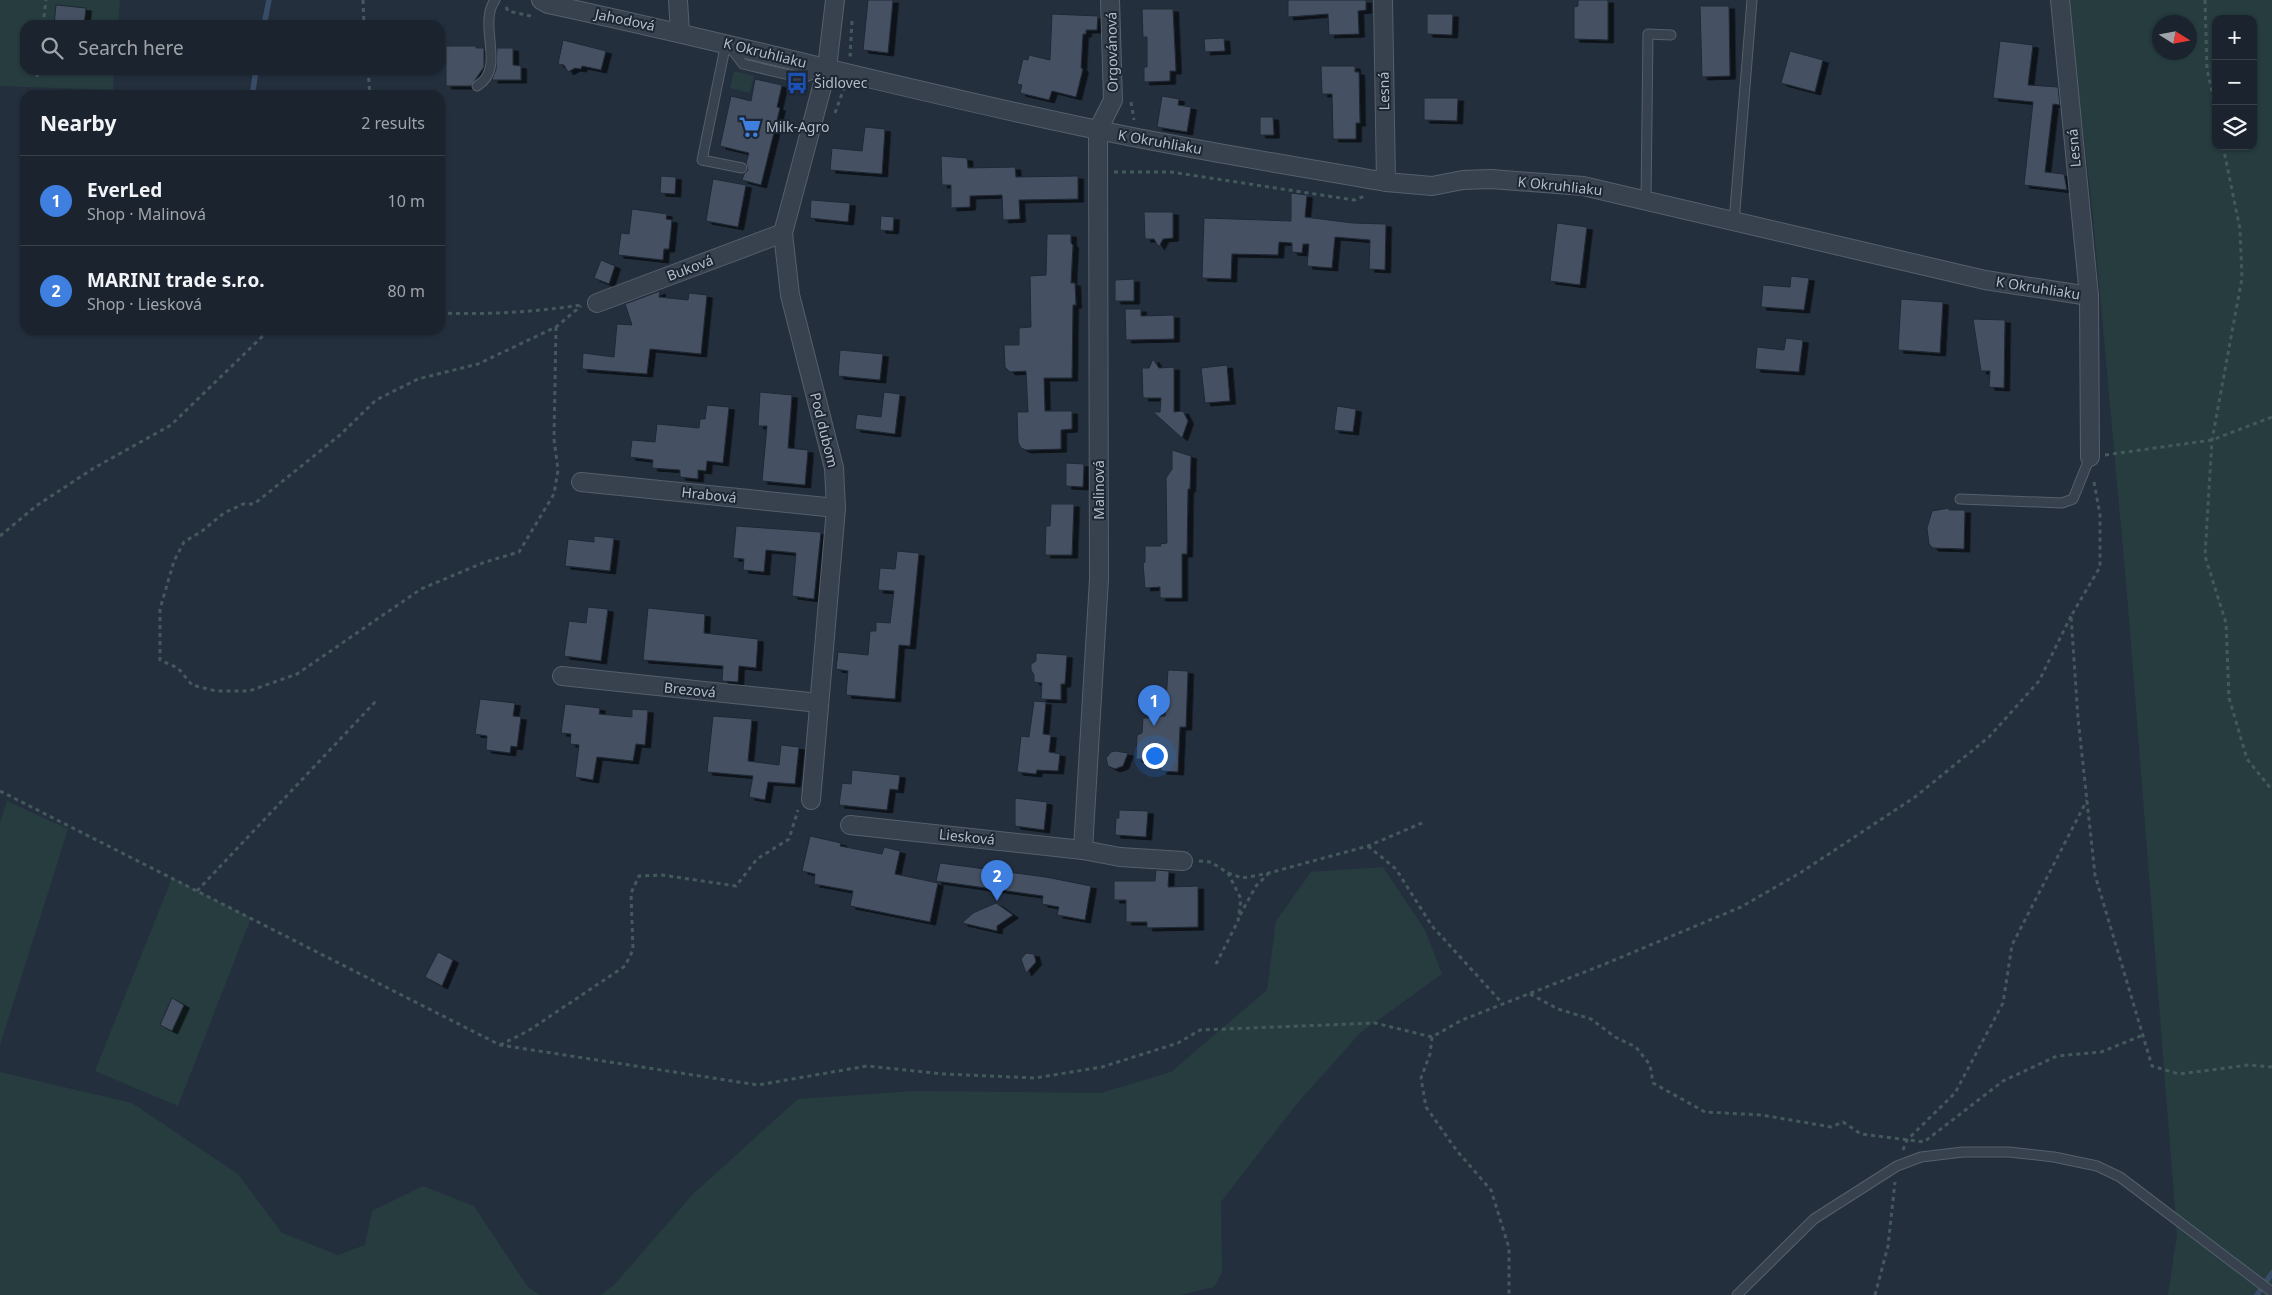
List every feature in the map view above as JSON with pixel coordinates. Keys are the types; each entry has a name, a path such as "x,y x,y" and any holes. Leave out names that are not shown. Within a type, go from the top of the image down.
{"street":[{"name":"Jahodová","path":"541,0 548,4 680,32"},
{"path":"678,0 680,32"},
{"name":"Pod dubom","path":"811,800 836,508 834,468 790,295 783,233 827,68 835,0"},
{"name":"Orgovánová","path":"1098,130 1113,100 1110,0"},
{"name":"Lesná","path":"1377,181 1383,0"},
{"name":"Lesná","path":"2060,0 2089,296"},
{"name":"K Okruhliaku","path":"680,32 1098,130 1377,181 1432,186 1463,180 1491,179 1583,186 1734,223 1985,280 2089,296 2090,457"},
{"name":"Malinová","path":"1083,850 1099,579 1098,130"},
{"name":"Buková","path":"589,304 783,233"},
{"name":"Hrabová","path":"581,482 836,508"},
{"name":"Brezová","path":"562,676 818,703"},
{"name":"Liesková","path":"850,825 1083,850 1120,857 1183,861"}],"lane":[{"path":"477,86 489,75 491,67 488,18 495,0"},
{"path":"1734,223 1752,0"},
{"path":"1646,200 1648,34 1671,35"},
{"path":"726,43 702,160 742,168"},
{"name":"K Okruhliaku","path":"1960,499 2062,502 2073,499 2090,457"},
{"path":"1737,1295 1814,1219 1897,1166 1920,1157 1963,1152 2008,1152 2054,1157 2097,1166 2137,1187 2272,1292"}],"path":[{"path":"44,20 46,0"},
{"path":"363,0 364,20"},
{"path":"2205,0 2207,69 2215,105"},
{"path":"852,18 850,55 860,57"},
{"path":"368,75 370,90"},
{"path":"1131,96 1134,127"},
{"path":"2224,150 2240,229 2242,278 2212,440 2205,556 2226,623 2229,698 2247,759 2272,790"},
{"path":"1098,172 1171,172 1354,200 1365,196 1377,181"},
{"path":"445,313 474,315 546,310 589,304"},
{"path":"556,327 554,439 558,470 554,494 519,552 485,562 421,588 298,674 250,691 216,692 192,685 178,668 160,660 160,610 174,561 184,542 202,531 224,513 243,504 254,504 340,435 376,400 418,379 478,364 556,327 589,304"},
{"path":"0,536 36,506 94,468 171,425 264,335"},
{"path":"0,791 500,1045 758,1085 866,1066 944,1074 1035,1078 1102,1068 1178,1043 1200,1030 1375,1022 1432,1037 1462,1020 1741,907 1800,873 1916,797 1989,737 2039,681 2071,616 2100,567 2100,515 2090,457 2212,440 2272,417"},
{"path":"2071,616 2095,875 2152,1066 2179,1074 2249,1064 2272,1067"},
{"path":"197,891 376,700"},
{"path":"500,1045 528,1031 625,966 633,950 631,894 639,876 662,874 736,886 756,859 789,839 799,805 811,800"},
{"path":"1875,1295 1888,1246 1897,1166 1907,1140 1955,1093 2003,1003 2012,945 2087,800"},
{"path":"1183,861 1211,862 1228,873 1242,878 1270,873 1368,846 1422,823"},
{"path":"1368,846 1396,869 1432,926 1503,1004"},
{"path":"1228,873 1241,899 1238,917"},
{"path":"1214,966 1238,917 1256,886 1270,873"},
{"path":"1530,994 1558,1008 1591,1019 1615,1037 1636,1047 1650,1066 1653,1083 1705,1112 1762,1115 1831,1127 1843,1122 1861,1134 1924,1142 2003,1081 2057,1056 2100,1052 2143,1035"},
{"path":"1432,1037 1430,1054 1421,1078 1426,1107 1457,1150 1491,1190 1509,1248 1509,1295"}],"green space":[{"path":"0,0 120,0 118,20 20,20 20,75 114,75 113,90 0,86"},
{"path":"2068,0 2272,0 2272,1295 2168,1295 2177,1235 2127,593 2093,217"},
{"path":"734,71 754,76 750,93 730,88"},
{"path":"7,801 68,829 0,1045 0,823"},
{"path":"1383,867 1425,930 1442,974 1360,1033 1295,1106 1221,1202 1222,1273 1214,1287 1180,1295 601,1295 615,1284 693,1194 798,1099 915,1091 1101,1093 1171,1072 1267,990 1276,921 1311,872"},
{"path":"172,878 251,918 178,1106 95,1071"},
{"path":"0,1072 132,1103 238,1174 282,1233 338,1255 365,1245 372,1211 423,1186 474,1206 528,1287 540,1295 0,1295"}],"building":[{"path":"868,0 893,0 888,53 863,50"},
{"path":"1288,0 1366,0 1366,10 1358,11 1359,34 1329,35 1328,14 1288,17"},
{"path":"1578,0 1608,0 1608,40 1574,39 1574,7 1578,6"},
{"path":"56,5 86,8 85,20 54,20"},
{"path":"1700,6 1729,6 1730,76 1702,77"},
{"path":"1142,9 1173,9 1176,71 1170,71 1170,81 1144,82 1144,67 1147,67 1147,37 1143,37"},
{"path":"1052,14 1098,16 1097,30 1086,30 1086,34 1083,34 1081,68 1083,69 1076,97 1052,91 1049,100 1020,93 1022,85 1017,84 1023,59 1028,60 1029,55 1050,60"},
{"path":"1427,14 1453,14 1452,35 1427,34"},
{"path":"1224,38 1225,51 1205,52 1204,39"},
{"path":"563,40 606,51 601,70 582,66 581,69 575,68 568,72 564,65 558,64"},
{"path":"2000,41 2033,45 2028,85 2058,87 2060,105 2053,104 2045,172 2064,174 2067,190 2024,185 2033,102 1993,98"},
{"path":"446,46 476,46 476,48 484,48 484,67 471,86 446,86"},
{"path":"497,48 513,48 513,65 521,66 521,80 492,80 496,69"},
{"path":"1790,51 1823,60 1815,92 1781,83"},
{"path":"1321,66 1355,66 1355,72 1359,72 1360,123 1356,123 1356,139 1333,139 1332,94 1322,94"},
{"name":"Milk-Agro","path":"755,79 782,85 777,107 780,108 761,185 742,180 748,170 746,163 749,153 720,146 731,96 751,101"},
{"path":"1162,96 1179,99 1178,105 1191,107 1187,132 1157,127"},
{"path":"1424,98 1458,98 1457,121 1424,120"},
{"path":"1260,117 1273,117 1274,135 1260,135"},
{"path":"865,127 885,129 882,174 830,170 832,148 862,151"},
{"path":"941,156 967,158 968,168 1015,167 1016,177 1078,176 1078,199 1019,200 1020,219 1003,220 1002,195 970,196 970,207 951,208 951,185 942,185"},
{"path":"661,176 676,177 675,194 660,193"},
{"path":"713,179 746,185 738,227 706,221"},
{"path":"1291,193 1307,195 1305,217 1353,223 1386,224 1385,270 1369,269 1370,240 1335,237 1332,268 1307,266 1309,244 1303,244 1302,253 1292,252 1292,243 1279,242 1278,255 1232,254 1231,279 1202,278 1204,218 1291,221"},
{"path":"811,200 850,203 848,222 810,218"},
{"path":"632,209 667,214 666,219 672,220 669,249 664,249 663,260 618,255 621,233 629,234"},
{"path":"1144,212 1173,212 1173,238 1163,239 1159,247 1154,239 1145,239"},
{"path":"881,216 894,217 893,231 880,230"},
{"path":"1557,223 1587,227 1580,285 1550,281"},
{"path":"1047,234 1071,234 1071,243 1073,245 1071,283 1075,283 1076,305 1073,305 1072,378 1044,378 1045,411 1072,411 1072,429 1061,430 1061,449 1026,450 1021,448 1018,442 1017,412 1028,412 1026,371 1010,372 1005,367 1004,345 1019,345 1019,328 1031,327 1030,276 1046,275"},
{"path":"601,260 615,266 609,284 594,278"},
{"path":"1791,276 1809,278 1804,310 1761,307 1763,285 1790,287"},
{"path":"1134,279 1134,301 1115,301 1115,280"},
{"path":"660,291 659,297 688,300 689,293 707,295 701,354 650,349 647,374 582,369 583,353 614,357 617,324 632,325 625,304"},
{"path":"1901,299 1943,302 1940,353 1898,350"},
{"path":"1125,309 1141,309 1141,316 1174,315 1174,339 1126,340"},
{"path":"1973,319 2005,320 2004,388 1989,387 1990,371 1981,371"},
{"path":"1786,338 1803,340 1799,372 1755,369 1757,347 1784,350"},
{"path":"840,350 883,354 880,380 838,376"},
{"path":"1153,359 1159,368 1174,367 1174,412 1183,411 1188,421 1182,438 1153,412 1160,412 1161,398 1143,398 1142,368 1149,368"},
{"path":"1227,365 1230,401 1205,403 1201,368"},
{"path":"760,392 792,395 788,448 808,450 805,485 762,481 767,426 758,426"},
{"path":"884,392 900,394 895,434 855,429 857,414 881,417"},
{"path":"707,405 729,407 723,463 707,461 706,471 698,470 698,479 680,477 680,470 652,468 653,460 630,457 632,440 655,442 657,424 699,428 700,419 705,419"},
{"path":"1337,406 1356,409 1353,432 1334,430"},
{"path":"1172,450 1191,456 1190,489 1188,489 1187,554 1182,554 1182,598 1160,598 1160,587 1145,588 1143,563 1145,562 1145,546 1161,546 1160,544 1167,543 1166,478 1172,469"},
{"path":"1066,463 1084,464 1083,487 1066,486"},
{"path":"1051,504 1074,504 1072,555 1045,555 1046,526 1050,526"},
{"path":"1949,508 1949,510 1965,510 1964,549 1933,548 1929,544 1927,528 1932,511"},
{"path":"736,526 821,532 814,599 792,596 796,553 766,550 764,572 743,570 744,559 733,558"},
{"path":"594,536 614,538 610,571 565,566 568,539 594,542"},
{"path":"897,551 919,553 910,646 899,645 895,699 846,695 848,671 836,669 838,652 868,655 870,631 876,631 876,622 890,623 894,591 878,590 880,568 895,569"},
{"path":"588,607 608,609 601,661 564,656 569,621 586,623"},
{"path":"648,608 705,614 704,633 758,639 756,668 739,666 738,682 722,681 723,666 643,660"},
{"path":"1036,653 1067,655 1065,684 1061,684 1061,700 1041,699 1042,683 1034,682 1034,675 1031,670 1031,664 1036,661"},
{"path":"1168,670 1188,671 1186,727 1180,727 1178,772 1161,771 1161,760 1136,759 1137,735 1142,733 1143,718 1165,716"},
{"path":"480,699 515,703 513,716 521,717 517,747 511,746 510,753 486,750 487,736 475,734"},
{"path":"1034,701 1046,702 1043,734 1051,735 1049,752 1060,754 1058,771 1037,770 1036,774 1017,772 1021,736 1029,737"},
{"path":"565,704 600,708 599,714 632,717 632,709 648,710 645,745 636,744 633,761 597,757 593,780 575,777 579,745 570,744 571,734 561,733"},
{"path":"713,716 752,719 748,761 779,765 781,745 799,747 795,784 768,782 765,800 749,797 753,776 707,772"},
{"path":"1111,752 1128,753 1123,766 1115,769 1108,766 1106,758"},
{"path":"852,770 900,775 898,790 890,789 887,810 839,805 842,783 851,784"},
{"path":"1015,798 1047,802 1044,830 1015,826"},
{"path":"1119,810 1148,811 1146,837 1115,835 1116,818 1119,818"},
{"path":"810,836 841,843 840,846 882,854 884,847 900,851 895,874 938,883 930,922 850,906 853,891 814,884 815,874 802,871"},
{"path":"940,863 1046,877 1091,886 1085,920 1057,915 1059,907 1042,904 1043,896 936,881"},
{"path":"1156,870 1169,871 1168,887 1198,886 1198,927 1147,928 1147,922 1126,922 1126,900 1114,900 1114,881 1155,881"},
{"path":"996,903 1013,915 997,926 997,931 962,923 973,913"},
{"path":"438,952 453,960 442,986 425,977"},
{"path":"1026,953 1034,954 1036,962 1026,973 1021,959"},
{"path":"172,998 184,1005 172,1031 160,1025"}],"waterway":[{"path":"265,20 269,0"},
{"path":"253,90 255,75"},
{"path":"2257,1295 2272,1273"}],"place":[{"name":"Šidlovec","path":"797,83"},
{"name":"Milk-Agro","path":"750,127"},
{"name":"EverLed","path":"1154,726"},
{"name":"MARINI trade s.r.o.","path":"997,901"}]}
